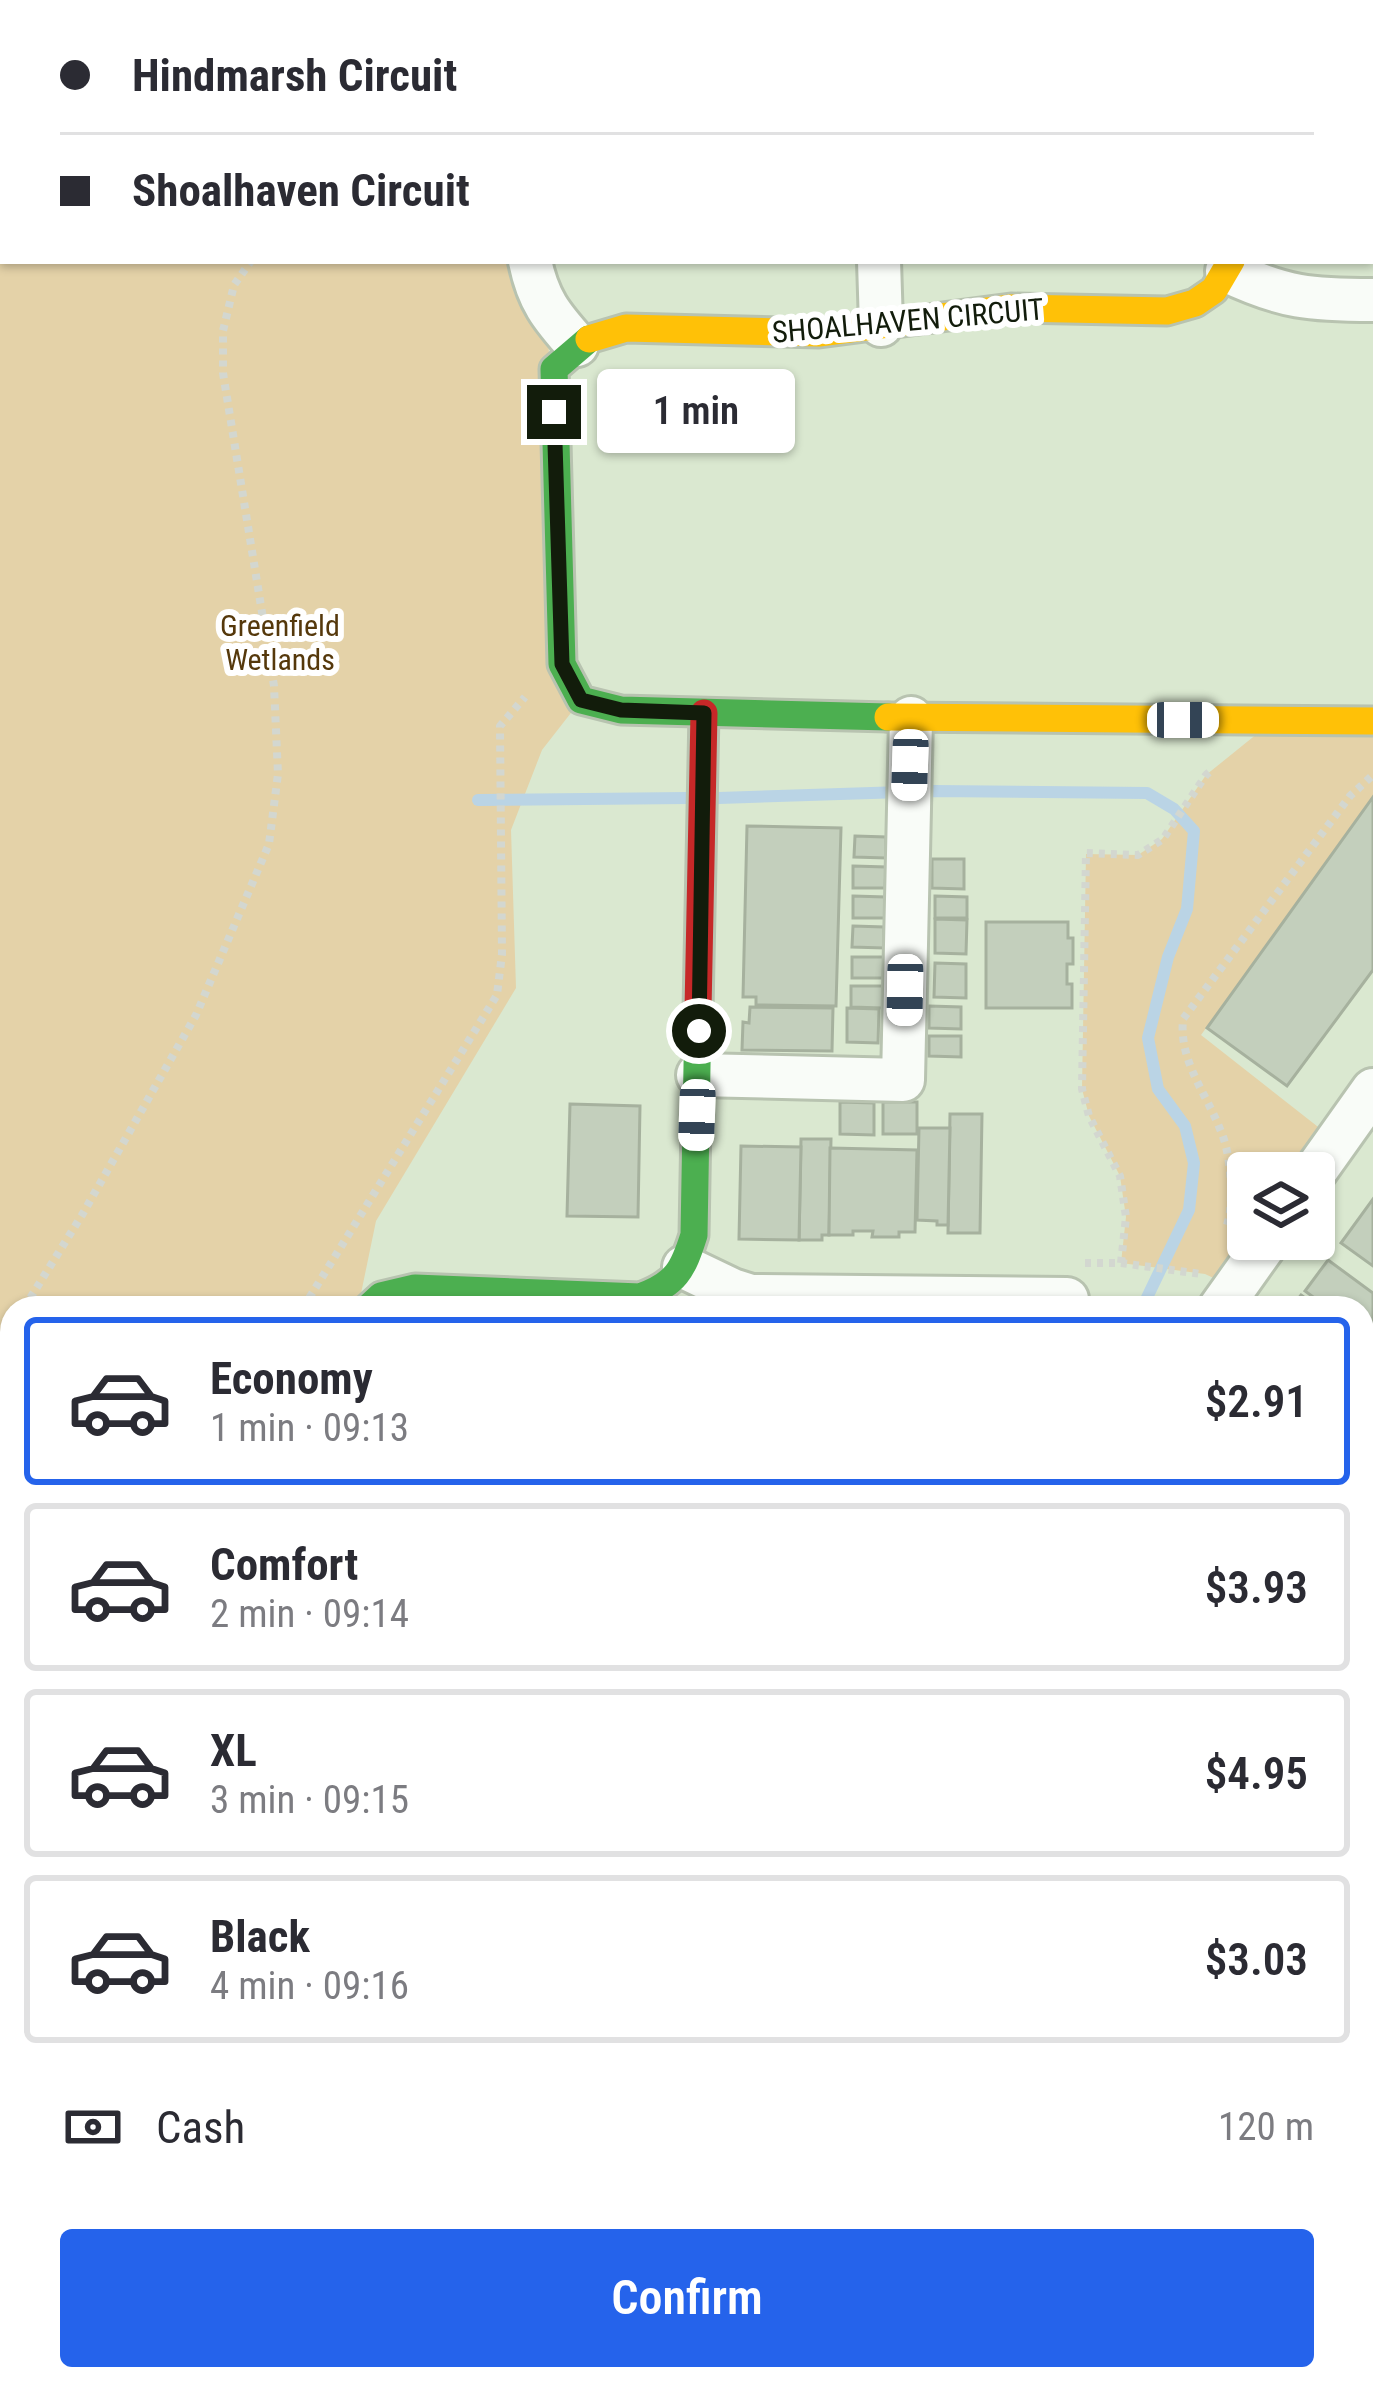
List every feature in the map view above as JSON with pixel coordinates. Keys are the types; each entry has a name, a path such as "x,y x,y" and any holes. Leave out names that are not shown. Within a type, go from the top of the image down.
{"street":[{"path":"531,264 545,310 577,345 554,369 562,664 581,700 621,710 704,713 1373,721"},
{"path":"879,264 881,325"},
{"path":"1229,266 1266,290 1299,297 1373,300"},
{"name":"SHOALHAVEN CIRCUIT","path":"577,345 605,331 626,328 819,333 1011,308 1167,311 1195,303 1214,290 1229,266"},
{"path":"643,1296 668,1288 684,1267 694,1235 704,713"},
{"path":"698,1075 903,1080 911,718"},
{"path":"1329,1152 1373,1090"},
{"path":"1213,1291 1246,1260"},
{"path":"684,1267 751,1296"},
{"path":"381,1296 415,1288 615,1296"}],"path":[{"path":"31,1296 196,1015 268,844 278,774 274,686 223,373 223,331 234,285 249,264"},
{"path":"310,1296 497,995 502,954 500,726 562,664"},
{"path":"1206,775 1162,838 1138,855 1085,854 1082,1089 1089,1116 1120,1176 1126,1217 1121,1263 1213,1291"},
{"path":"1222,1237 1230,1219 1230,1165 1222,1132 1185,1054 1183,1019 1350,796 1373,775"}],"green space":[{"name":"Greenfield Wetlands","path":"0,264 531,264 545,310 581,700 542,750 511,830 516,988 376,1221 360,1296 0,1296"},
{"path":"1273,721 1373,721 1373,797 1201,1035 1336,1141 1328,1152 1227,1152 1227,1260 1242,1260 1235,1288 1205,1274 1121,1263 1126,1217 1120,1176 1089,1116 1082,1089 1086,854 1138,855 1162,839 1206,775"}],"building":[{"path":"1373,797 1373,970 1287,1086 1207,1028"},
{"path":"747,826 841,828 836,1006 756,1005 756,997 743,997"},
{"path":"855,836 886,837 886,858 854,857"},
{"path":"932,859 964,859 964,889 932,888"},
{"path":"853,866 886,867 885,888 853,888"},
{"path":"853,896 885,897 885,918 853,918"},
{"path":"935,896 967,897 967,918 935,918"},
{"path":"935,919 967,920 966,954 935,953"},
{"path":"986,922 1068,922 1068,938 1073,938 1073,964 1067,964 1072,1008 986,1008"},
{"path":"853,926 884,927 884,948 852,947"},
{"path":"852,957 884,957 883,978 852,978"},
{"path":"935,963 966,964 966,998 934,997"},
{"path":"851,986 883,986 883,1008 851,1007"},
{"path":"929,1006 961,1007 961,1029 929,1028"},
{"path":"750,1007 833,1008 832,1051 742,1050 743,1022 749,1023"},
{"path":"847,1008 879,1009 878,1043 847,1042"},
{"path":"929,1036 961,1036 961,1057 929,1056"},
{"path":"840,1102 874,1103 874,1135 840,1134"},
{"path":"883,1102 917,1102 917,1134 883,1134"},
{"path":"570,1104 640,1106 638,1217 567,1216"},
{"path":"950,1114 982,1114 980,1233 948,1233"},
{"path":"919,1128 950,1128 948,1225 917,1220"},
{"path":"801,1139 831,1139 829,1235 822,1235 822,1240 799,1240"},
{"path":"741,1146 801,1147 799,1240 739,1239"},
{"path":"830,1148 917,1150 915,1232 899,1232 899,1237 872,1237 873,1231 829,1235"},
{"path":"1373,1199 1373,1266 1341,1243"},
{"path":"1328,1260 1373,1293 1373,1296 1312,1296 1305,1291"}],"waterway":[{"path":"719,798 934,791 1147,793 1174,809 1194,831 1187,909 1168,957 1148,1038 1158,1089 1185,1126 1194,1163 1189,1210 1148,1296"},
{"path":"478,800 687,798"}],"traffic: fast":[{"path":"589,339 554,369 562,664 581,700 621,710 888,717"},
{"path":"642,1296 662,1287 682,1267 694,1235 698,1010"},
{"path":"381,1296 415,1288 615,1296"}],"traffic: slow":[{"path":"589,339 626,328 819,333 1011,308 1167,311 1195,303 1214,290 1229,264"},
{"path":"888,717 1373,721"}],"traffic: jam":[{"path":"698,1010 704,713"}],"route":[{"path":"554,412 562,664 581,700 621,710 704,713 699,1031"}]}
